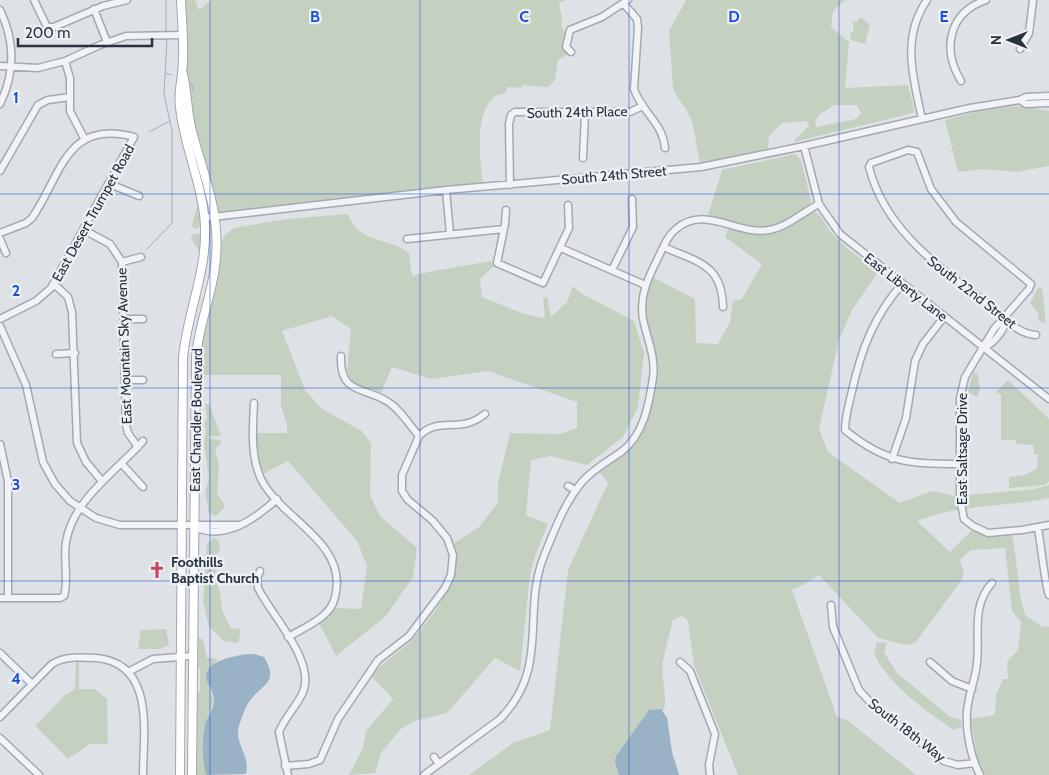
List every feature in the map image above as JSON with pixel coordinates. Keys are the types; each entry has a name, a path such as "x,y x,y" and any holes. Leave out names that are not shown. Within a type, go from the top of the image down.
{"main road":[{"name":"East Chandler Boulevard","path":"181,0 182,72 192,129 210,186 217,247 214,274 196,349 192,775"},
{"name":"East Chandler Boulevard","path":"180,775 179,656 183,358 188,324 202,273 204,218 180,106 179,88 182,72"}],"street":[{"path":"34,0 47,27 54,27 94,9 127,0"},
{"path":"922,119 911,68 910,48 915,24 927,0"},
{"path":"961,81 951,58 951,35 964,13 986,0"},
{"path":"1020,49 1029,33 1033,0"},
{"path":"571,52 566,47 570,30 602,17 626,2 637,19 639,37 634,88 643,106 664,136 665,148"},
{"path":"94,9 107,42"},
{"path":"0,10 9,35 11,68 7,88 0,104"},
{"path":"0,66 38,68 66,61 107,42 126,36 182,35"},
{"path":"0,233 26,223 32,218 70,152 85,140 72,115 70,78 66,61"},
{"name":"South 24th Street","path":"204,218 446,190 689,168 804,146 989,104 1020,100 1026,97 1049,96"},
{"path":"0,171 38,105 48,100 70,97"},
{"name":"South 24th Street","path":"1020,100 1026,104 1049,103"},
{"name":"South 24th Place","path":"510,185 511,116 515,112 630,112 643,106"},
{"path":"582,158 585,113"},
{"name":"East Desert Trumpet Road","path":"0,319 36,301 54,284 134,137 102,133 85,140"},
{"name":"East Liberty Lane","path":"804,146 819,204 840,234 1049,399"},
{"name":"South 22nd Street","path":"1030,284 956,222 933,193 919,156 914,150 870,163 869,167 879,197 918,248 944,272 1023,332 1036,335"},
{"path":"110,184 139,196"},
{"path":"446,190 450,234"},
{"path":"612,270 633,227 632,199"},
{"path":"424,775 500,719 511,708 526,682 540,568 576,490 588,475 628,445 636,435 646,414 654,365 643,318 642,303 645,286 665,245 677,228 696,219 707,218 754,231 771,230 819,204"},
{"path":"506,210 504,229 496,263 543,284 569,228 568,205"},
{"path":"408,238 504,229"},
{"name":"East Mountain Sky Avenue","path":"84,230 110,244 122,262 126,429 138,447"},
{"path":"0,239 6,252"},
{"path":"665,245 708,267 716,276 722,292 723,307"},
{"path":"561,248 645,286"},
{"path":"122,262 141,258"},
{"path":"54,284 65,294 70,302 75,354 74,420 77,443 86,462 101,480"},
{"path":"902,284 876,319 864,343 858,360 845,430 905,466 960,464"},
{"name":"East Saltsage Drive","path":"1030,284 1029,289 975,358 965,377 961,391 960,499 961,521 988,533 1038,528"},
{"path":"892,459 906,418 915,361 923,344 944,317"},
{"path":"124,319 143,319"},
{"path":"0,326 26,385 43,462 59,490 81,509 103,521 120,525 231,530 252,521 277,499"},
{"path":"56,354 75,354"},
{"path":"342,356 341,367 351,385 357,390 389,402 419,436"},
{"path":"126,380 143,380"},
{"path":"254,403 253,438 256,465 265,484 277,499 326,549 335,563 338,581 335,598 327,612 288,637"},
{"path":"285,766 309,764 320,760 325,753 338,720 378,660 409,636 445,588 451,575 452,555 447,538 432,520 408,500 402,491 402,475 419,436 430,427 471,424 485,414"},
{"path":"0,598 64,596 66,541 70,528 101,480 143,441"},
{"path":"0,446 8,481 8,598"},
{"path":"121,463 143,486"},
{"path":"568,486 576,490"},
{"path":"1049,525 1038,528 1049,594"},
{"path":"260,571 257,579 258,588 303,664 306,682 299,700 279,732 288,775"},
{"path":"980,775 975,763 967,715 977,666 978,604 984,591 992,583"},
{"name":"South 18th Way","path":"830,605 833,627 851,674 866,699 944,761 958,765 975,763"},
{"path":"0,653 32,684"},
{"path":"128,672 153,659 192,656"},
{"path":"0,717 52,664 65,658 105,659 128,672 138,685 142,697 143,775"},
{"path":"680,662 690,671 715,734 709,765 710,775"},
{"path":"930,662 952,681 972,689"},
{"path":"0,738 39,775"},
{"path":"434,757 439,764"},
{"path":"281,775 285,766"}],"green space":[{"path":"181,0 195,0 199,10 211,0 565,0 559,3 562,28 567,36 566,47 571,52 558,60 555,80 548,87 522,85 522,88 507,87 507,92 494,97 487,106 483,117 480,141 483,187 211,218 184,113 181,81"},
{"path":"686,0 845,0 833,11 831,27 849,42 845,88 908,85 914,109 913,113 794,142 809,124 806,121 782,123 769,136 768,149 700,163 694,128 686,109 673,87 669,31","holes":["834,105 857,105 861,113 856,119 816,127 815,121 819,115"]},
{"path":"861,17 870,25 865,44 850,40 851,32 853,32 853,20 856,22"},
{"path":"1021,106 1049,111 1049,166 1016,172 983,169 958,172 945,120 982,110"},
{"path":"795,154 801,160 811,201 808,206 780,222 760,228 739,225 708,215 722,170"},
{"path":"198,203 200,227 194,229 192,225"},
{"path":"813,211 821,217 830,231 841,242 878,272 852,310 839,340 819,429 828,452 900,503 932,491 955,496 1035,489 1049,485 1049,498 966,508 933,515 917,521 950,552 972,530 984,535 1012,535 1020,595 1025,615 1041,626 1049,627 1049,775 983,775 977,758 971,719 995,715 996,695 1003,679 1008,679 1007,662 1018,650 1021,622 1012,611 1005,548 971,550 960,560 964,573 961,581 915,643 906,645 878,638 819,575 792,590 837,717 847,720 916,775 738,775 694,665 688,621 682,616 673,620 662,668 665,701 663,712 667,718 672,752 679,775 469,775 513,743 550,730 568,570 608,483 599,471 636,435 653,377 643,318 649,275 695,299 696,343 718,344 730,322 733,301 742,299 762,264 725,237 728,229 742,233 764,235 782,230"},
{"path":"348,214 358,230 409,253 412,276 491,261 494,266 480,279 482,297 524,314 545,318 543,298 547,297 551,317 567,302 573,286 579,292 634,321 644,353 638,407 623,437 587,465 551,456 531,460 526,515 548,524 536,553 530,575 520,671 495,658 447,713 415,721 401,729 381,753 375,773 349,775 363,748 366,731 393,699 372,677 387,661 412,640 440,604 455,572 456,561 453,544 479,527 498,503 498,483 510,433 560,434 577,428 577,402 488,371 431,379 392,367 381,393 354,383 347,372 351,329 332,316 282,331 305,390 322,409 362,431 371,444 370,495 380,516 417,548 413,577 386,616 336,656 319,623 335,608 361,609 367,566 357,541 288,461 263,474 256,449 256,433 287,433 287,424 281,406 281,375 198,375 199,355 219,247 225,235 234,228 287,219"},
{"path":"201,234 200,252 191,239 192,235"},
{"path":"1041,287 1045,323 1037,320 1039,314 1030,303 1038,288"},
{"path":"977,372 980,390 977,397 968,392 973,373"},
{"path":"1008,380 1049,419 1049,481 1044,485 1009,488 1009,477 1024,475 1037,469 1038,455 1034,454 1033,445 1016,444 1016,440 1001,440 1001,395 996,392"},
{"path":"205,404 209,404 221,436 209,436 209,439 221,440 220,445 215,449 219,465 217,493 224,504 224,508 216,516 209,513 205,492 209,479 204,443 206,430 204,424 207,417"},
{"path":"214,537 219,542 220,549 214,559 216,568 215,579 220,592 222,610 231,628 239,629 241,632 238,643 224,641 209,627 203,602 207,544"},
{"path":"166,629 169,645 160,649 138,649 141,630"},
{"path":"196,635 203,640 207,658 219,659 209,668 209,687 214,701 205,724 206,775 197,775 196,694 200,691 200,668 197,666"},
{"path":"877,642 887,643 884,652 897,673 949,716 961,720 962,727 954,730 920,705 889,677 874,654"},
{"path":"76,658 79,658 79,689 95,689 107,699 108,744 90,744 68,759 35,726 65,695 75,689"}],"water":[{"path":"254,654 264,657 270,671 270,676 266,684 248,704 238,730 238,737 246,760 246,774 206,775 203,757 203,737 205,725 214,702 206,675 207,671 218,661"},
{"path":"661,709 667,718 672,752 679,775 619,775 615,762 616,756 649,710"}],"waterway":[{"path":"166,0 166,32"},
{"path":"147,249 172,223 172,131 164,94 167,39"},
{"path":"165,73 171,75"},
{"path":"191,83 194,92"},
{"path":"149,132 170,121"}],"place":[{"name":"Foothills Baptist Church","path":"157,570"}]}
